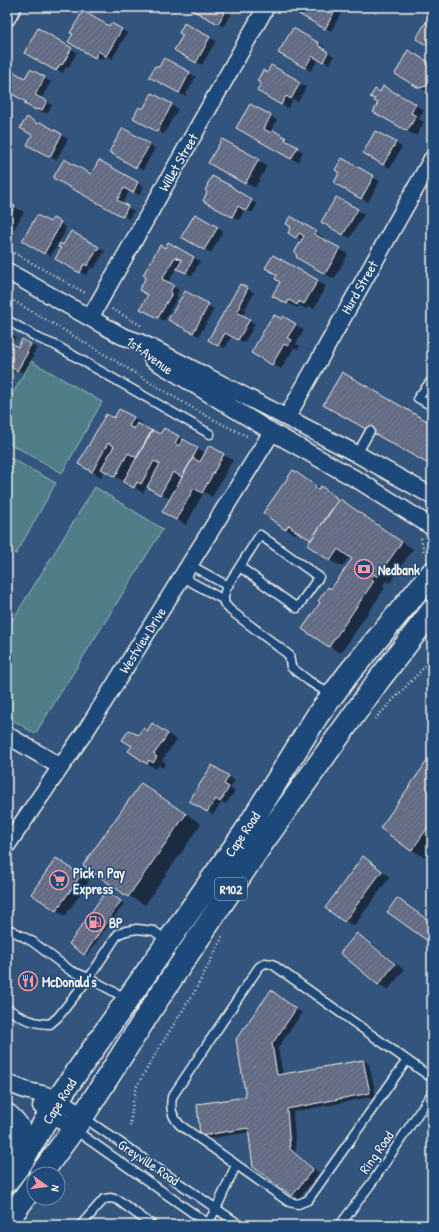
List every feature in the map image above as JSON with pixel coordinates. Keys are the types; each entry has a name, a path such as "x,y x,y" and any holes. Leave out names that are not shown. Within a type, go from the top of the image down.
{"main road":[{"name":"Cape Road","path":"7,1181 21,1163 55,1106 245,832 317,716 349,673 432,573"},
{"name":"Cape Road","path":"47,1166 78,1123 157,1000 263,842 378,681 432,611"},
{"path":"7,1115 17,1124 20,1129 22,1137 21,1163"},
{"path":"7,1222 26,1195"}],"street":[{"path":"7,18 13,7"},
{"name":"Willet Street","path":"90,318 266,7"},
{"name":"Hurd Street","path":"287,417 432,159"},
{"path":"7,271 122,336"},
{"name":"1st Avenue","path":"122,336 150,347 287,417 432,496"},
{"name":"1st Avenue","path":"122,336 170,370 272,432 361,482 432,527"},
{"name":"Westview Drive","path":"7,844 87,729 272,432"},
{"path":"7,735 61,767"},
{"name":"Greyville Road","path":"7,1083 28,1091 40,1104 55,1106 78,1123"}],"lane":[{"path":"7,320 40,339 55,345 210,434"},
{"path":"432,380 418,398 432,406"},
{"path":"357,454 370,431"},
{"path":"240,567 297,608 319,577 260,535 228,586 224,596 224,603 230,610 289,655 291,667 332,696"},
{"path":"186,571 228,586"},
{"path":"186,571 224,600"},
{"path":"7,1008 38,1024 50,1024 58,1017 89,978 118,934 137,929 154,931 168,942"},
{"path":"7,930 11,930 33,942 71,971 89,978 128,1000"},
{"path":"407,1060 308,1200 298,1204 289,1202 180,1125 174,1119 171,1112 172,1097 259,967 265,963 272,964 407,1060 432,1078"},
{"name":"Ring Road","path":"340,1225 377,1175 432,1093"},
{"name":"Greyville Road","path":"78,1123 240,1225"},
{"name":"Greyville Road","path":"78,1123 208,1225"},
{"path":"208,1225 236,1165"},
{"path":"81,1225 104,1198 118,1200 152,1225"}],"path":[{"path":"374,721 432,659"},
{"path":"130,1126 137,1086 158,1048 195,991 225,934"}],"green space":[{"path":"31,361 102,402 62,473 7,442 7,404"},
{"path":"7,456 56,483 16,554 7,549"},
{"path":"95,487 163,529 35,734 7,716 7,629"}],"building":[{"path":"191,7 227,7 218,24 190,9"},
{"path":"301,7 337,7 325,29 297,13"},
{"path":"83,11 109,26 111,23 122,29 106,56 98,51 95,58 68,42 73,34 70,33"},
{"path":"430,15 432,16 432,48 416,39"},
{"path":"184,23 210,37 196,63 174,50 183,35 179,33"},
{"path":"38,28 72,48 62,65 60,64 56,71 24,53"},
{"path":"293,28 319,43 318,45 328,52 323,62 312,56 305,68 278,53"},
{"path":"408,50 432,64 432,76 427,86 419,88 395,74"},
{"path":"164,58 190,72 179,93 149,77 155,66 159,67"},
{"path":"271,65 296,79 295,80 300,83 291,99 286,96 281,105 257,91 261,83 257,81 263,70 267,73"},
{"path":"30,69 45,77 35,95 47,101 42,110 34,109 24,104 26,102 7,91 7,80 12,71 25,78"},
{"path":"383,86 416,104 411,113 416,116 407,131 373,112 378,103 374,101 375,99 370,97 375,89 380,92"},
{"path":"152,93 172,104 157,132 133,118 139,107 143,109"},
{"path":"250,104 271,115 264,129 271,133 273,130 286,138 285,140 298,147 291,159 236,128"},
{"path":"27,117 38,124 40,122 62,134 50,157 27,145 32,135 20,128"},
{"path":"123,128 150,144 136,168 109,152"},
{"path":"375,131 396,142 383,165 363,153"},
{"path":"222,139 259,159 245,184 208,163"},
{"path":"342,158 374,176 361,199 334,183 339,173 335,170"},
{"path":"64,159 91,174 99,160 138,182 133,193 124,188 117,200 128,206 123,217 53,178"},
{"path":"212,176 233,187 252,200 246,211 238,206 232,217 203,201 207,192 205,190"},
{"path":"336,197 358,209 343,235 321,222"},
{"path":"7,202 15,206 7,220"},
{"path":"195,214 218,227 204,250 181,237"},
{"path":"37,215 50,222 53,218 61,222 44,254 22,241"},
{"path":"290,216 316,231 314,234 340,248 325,274 297,258 295,251 304,236 299,233 296,238 288,233 291,227 286,224"},
{"path":"71,231 99,247 87,266 84,264 80,273 55,259 61,248 58,247 60,243 63,245"},
{"path":"168,242 194,257 186,273 177,269 182,260 175,257 162,279 174,285 170,292 172,293 158,318 140,309 148,295 139,290 146,277 143,275 160,245 165,248"},
{"path":"273,255 318,280 304,304 299,301 297,305 289,300 287,304 272,296 280,282 275,279 277,275 265,268"},
{"path":"240,284 248,288 237,312 250,319 238,340 225,333 218,346 208,340"},
{"path":"185,291 209,304 193,333 168,320"},
{"path":"274,315 282,319 283,316 296,324 287,338 292,340 288,346 284,344 272,365 251,353"},
{"path":"22,339 31,344 28,352 17,371 10,366 7,371 7,340 18,347"},
{"path":"342,372 432,424 432,466 323,405"},
{"path":"119,409 134,417 129,426 134,429 137,423 152,431 137,458 128,453 115,477 101,469 114,446 108,443 92,472 78,464 106,414 114,418"},
{"path":"164,428 179,436 175,443 179,446 183,439 198,448 182,477 173,472 160,495 147,487 160,464 154,461 141,484 137,482 134,488 123,482 152,430 160,434"},
{"path":"209,445 224,454 202,493 194,488 176,520 162,512 193,458 200,462"},
{"path":"293,470 316,486 315,488 318,490 321,486 338,500 311,540 291,528 292,527 289,525 285,530 263,513"},
{"name":"Nedbank","path":"340,499 402,542 377,577 374,574 371,578 374,581 329,647 302,629 320,603 318,601 328,587 331,589 352,559 338,549 330,561 307,545"},
{"path":"152,723 168,734 154,754 157,757 153,763 149,760 147,764 128,751 132,746 122,740 129,730 138,735 143,728 147,731"},
{"path":"432,754 432,822 411,851 380,828"},
{"path":"212,765 229,776 224,784 229,787 220,802 216,799 207,812 189,801"},
{"path":"141,783 186,814 128,897 83,865"},
{"path":"363,856 382,871 344,922 325,908"},
{"name":"Pick n Pay Express","path":"56,858 81,875 56,911 31,894"},
{"path":"106,891 121,901 84,955 69,944"},
{"path":"397,898 432,923 432,944 387,912"},
{"path":"357,933 395,964 378,985 340,953"},
{"path":"271,990 296,1009 272,1044 277,1075 363,1060 370,1093 287,1109 290,1149 313,1169 292,1196 253,1167 248,1128 200,1136 197,1104 246,1097 236,1039"}],"place":[{"name":"Nedbank","path":"364,569"},
{"name":"Pick n Pay Express","path":"59,880"},
{"name":"BP","path":"95,922"},
{"name":"McDonald's","path":"28,981"}]}
